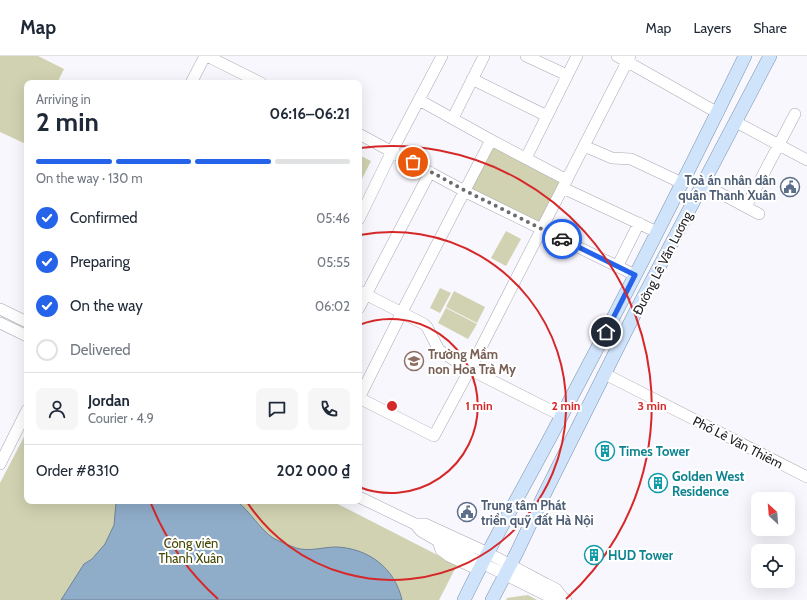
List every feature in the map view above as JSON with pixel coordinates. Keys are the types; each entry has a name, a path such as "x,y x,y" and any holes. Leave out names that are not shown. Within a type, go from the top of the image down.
{"main road":[{"name":"Đường Lê Văn Lương","path":"464,600 480,558 562,416 718,113 745,56"},
{"name":"Đường Lê Văn Lương","path":"492,600 605,374 708,187 736,122 770,56"}],"street":[{"path":"194,80 206,56 255,80"},
{"path":"362,213 392,151 442,56"},
{"path":"453,118 484,56"},
{"path":"526,56 568,75"},
{"path":"526,158 577,56"},
{"path":"362,400 434,436 470,370 565,184 625,58 718,113"},
{"path":"472,79 547,116"},
{"path":"419,100 526,158 565,184 657,232"},
{"path":"746,207 794,114"},
{"path":"736,122 807,160"},
{"path":"362,136 541,230 635,275"},
{"path":"362,392 401,313 491,140"},
{"path":"584,146 612,158 631,159 682,183"},
{"path":"430,172 362,293 427,326 439,350 470,370 562,416"},
{"path":"708,187 759,214"},
{"path":"617,266 639,223"},
{"path":"0,309 24,321"},
{"path":"0,322 24,334"},
{"name":"Phố Lê Văn Thiêm","path":"605,374 807,477"},
{"path":"0,464 24,416"},
{"path":"362,498 415,524 421,531 438,541 441,550 449,556 480,558"},
{"path":"415,524 424,524 480,558 508,569 523,577 556,589 564,599"}],"green space":[{"path":"0,56 38,56 64,69 58,80 24,80 24,143 0,132"},
{"path":"491,140 567,180 541,230 464,190"},
{"path":"362,156 371,161 362,179"},
{"path":"506,231 521,239 506,266 491,258"},
{"path":"440,288 451,293 440,313 430,308"},
{"path":"454,291 485,307 477,323 446,307"},
{"path":"446,308 477,324 468,339 438,323"},
{"name":"Công viên Thanh Xuân","path":"24,437 24,504 338,504 457,565 439,600 0,600 0,483"},
{"path":"528,595 537,600 506,600 507,598"}],"water":[{"path":"116,504 240,504 269,535 296,548 306,550 336,547 348,548 369,556 386,569 393,578 402,600 61,600 84,564 92,559 105,544 114,525"}],"way so far":[{"path":"413,162 541,230 562,239"}],"place":[{"name":"Toà án nhân dân quận Thanh Xuân","path":"790,187"},
{"name":"Trường Mầm non Hoa Trà My","path":"414,361"},
{"name":"Times Tower","path":"605,451"},
{"name":"Golden West Residence","path":"658,483"},
{"name":"Trung tâm Phát triển quỹ đất Hà Nội","path":"467,512"},
{"name":"HUD Tower","path":"594,555"}],"route":[{"path":"562,239 635,275 606,332"}]}
